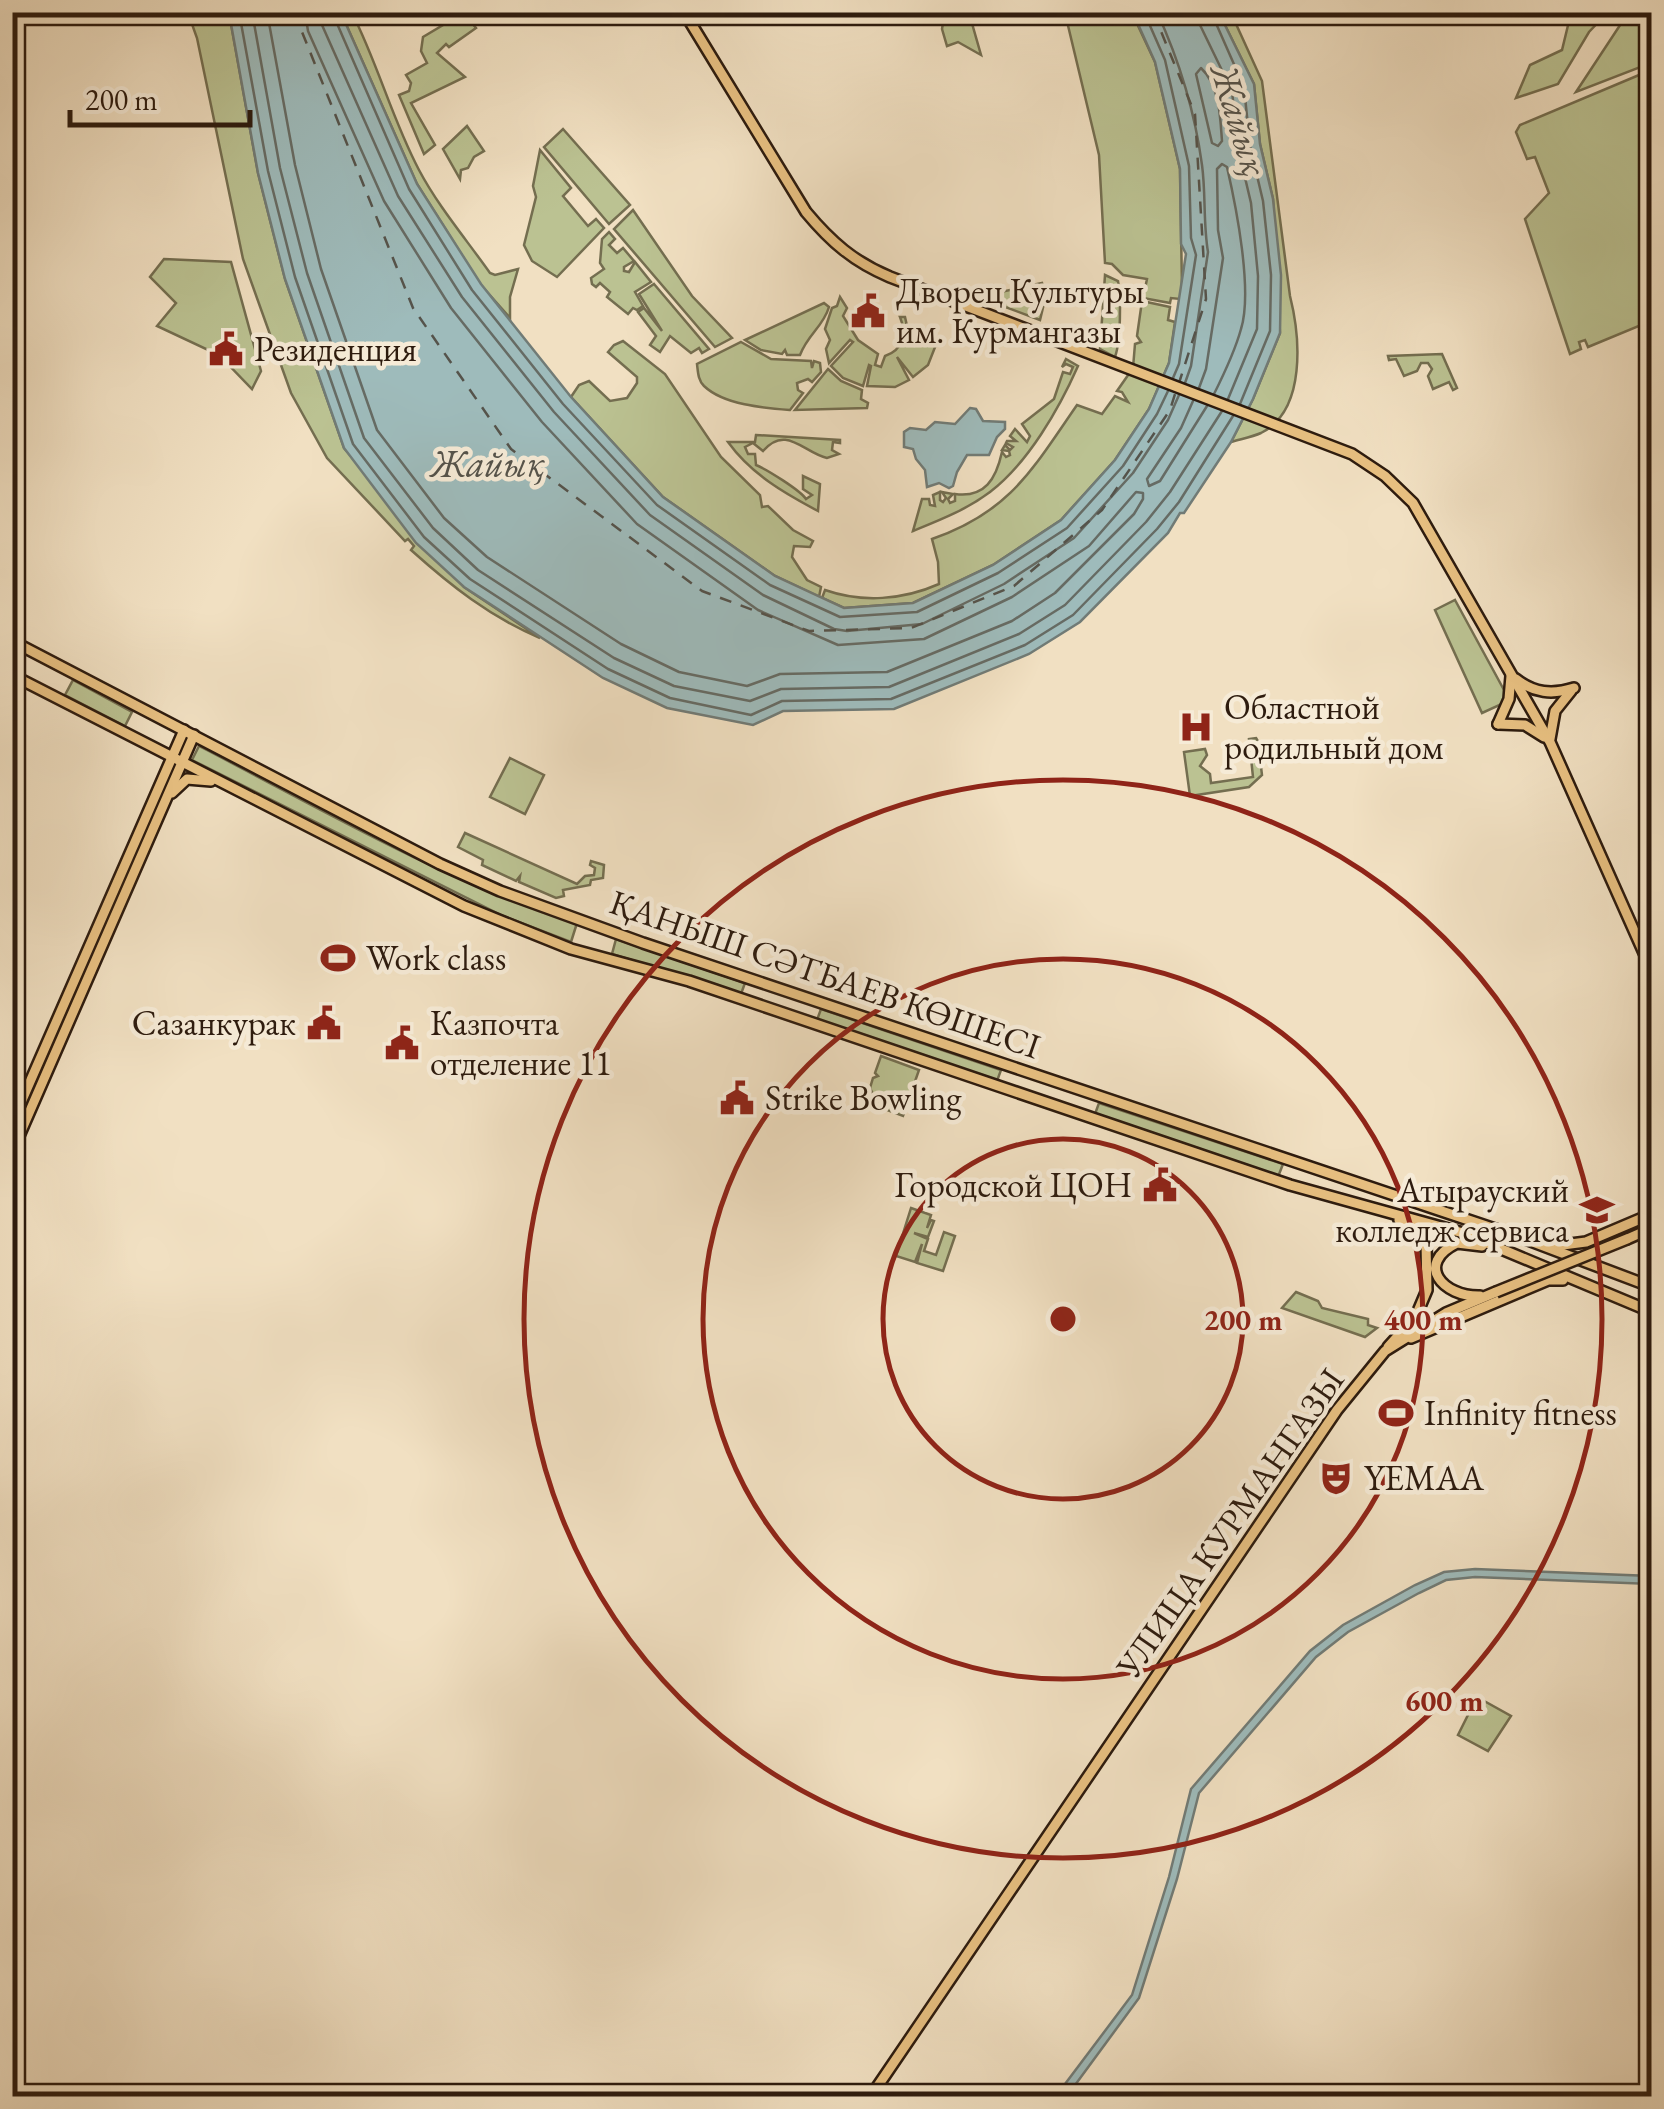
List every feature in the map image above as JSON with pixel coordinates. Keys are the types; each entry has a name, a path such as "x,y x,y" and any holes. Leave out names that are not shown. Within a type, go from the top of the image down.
{"main road":[{"path":"684,12 806,212 828,240 848,257 890,277 1352,454 1385,476 1413,503 1550,742 1652,971"},
{"name":"ҚАНЫШ СӘТБАЕВ КӨШЕСІ","path":"12,641 440,864 500,891 643,943 1542,1245 1652,1287"},
{"path":"1510,674 1538,691 1574,688 1555,711 1550,742"},
{"path":"1510,674 1509,699 1498,724 1525,725 1550,742"},
{"name":"ҚАНЫШ СӘТБАЕВ КӨШЕСІ","path":"12,675 464,906 571,949 689,980 1306,1190 1463,1234 1652,1312"},
{"path":"12,1124 171,756 189,732"},
{"path":"12,1152 167,799 189,732"},
{"path":"167,799 187,779 221,782"},
{"path":"1008,1091 1001,1084 1002,1077 1012,1069 1022,1070"},
{"path":"1080,1114 1091,1111 1094,1105 1094,1098 1086,1092"},
{"path":"1306,1190 1299,1184 1298,1175 1313,1169"},
{"path":"1416,1220 1421,1216 1420,1205"},
{"path":"1378,1212 1422,1235 1428,1262 1422,1308 1385,1351"},
{"path":"1542,1245 1586,1242 1652,1214"},
{"name":"УЛИЦА КУРМАНГАЗЫ","path":"871,2096 1280,1491 1385,1351 1446,1312 1652,1228"},
{"path":"1492,1294 1460,1296 1443,1286 1436,1268 1441,1253 1456,1242 1466,1242 1516,1258"},
{"path":"1399,1343 1548,1280 1575,1282"}],"green space":[{"path":"188,13 229,13 258,173 285,279 344,448 464,587 540,638 487,610 441,576 411,550 414,546 408,539 405,541 327,458 291,393 243,259 197,38"},
{"path":"341,13 352,13 409,151 443,209 490,273 518,269 510,297 510,318 480,284 417,184"},
{"path":"940,13 969,13 981,55 958,42 947,46"},
{"path":"1065,13 1132,13 1155,62 1180,169 1182,289 1180,299 1171,298 1170,303 1143,298 1147,279 1123,275 1112,264 1105,263 1099,155"},
{"path":"1219,13 1231,13 1262,81 1297,351 1293,390 1276,422 1261,433 1231,442 1280,333 1273,199 1260,144 1254,84"},
{"path":"1571,13 1607,13 1589,32 1558,84 1516,98 1530,65 1562,50"},
{"path":"1628,13 1651,13 1651,63 1576,92"},
{"path":"460,15 476,28 437,53 465,77 411,103 435,145 424,154 399,95 409,91 411,83 406,75 427,63 421,51 423,37"},
{"path":"1651,70 1651,321 1588,347 1585,340 1579,342 1581,349 1570,354 1525,219 1549,193 1535,157 1527,159 1516,132 1520,125"},
{"path":"467,126 484,151 461,170 460,179 443,149"},
{"path":"563,129 630,205 609,224 544,147"},
{"path":"540,150 571,188 563,196 588,226 596,219 604,228 557,277 532,261 524,245 536,197 533,186"},
{"path":"633,210 692,296 732,338 715,347 614,229"},
{"path":"609,232 615,239 609,245 617,253 623,248 634,261 624,271 629,272 635,262 651,282 635,292 643,306 628,314 607,297 610,292 600,283 596,287 592,284 591,278 604,269 600,263 602,239"},
{"path":"164,259 231,262 261,371 252,389 219,355 157,326 176,303 150,277"},
{"path":"1105,275 1118,281 1119,288 1115,357 1100,349"},
{"path":"1042,283 1046,295 1040,320 992,302 996,293"},
{"path":"654,284 709,349 702,353 699,348 691,353 670,336 660,352 650,345 656,336 638,312 644,308 662,331 639,294"},
{"path":"840,297 847,308 843,316 858,340 878,354 875,365 881,367 885,356 900,346 900,317 905,317 907,326 939,337 928,365 913,377 897,357 909,380 895,387 867,386 869,365 863,386 843,378 831,366 853,342 850,340 829,363 826,349 830,340 825,329"},
{"path":"1142,301 1170,307 1168,320 1175,322 1169,363 1149,409 1115,460 1061,520 993,565 913,603 844,608 822,598 825,590 853,597 882,598 911,594 939,584 932,539 959,528 1000,502 1032,469 1077,405 1102,414 1115,396 1128,402 1117,391 1133,368 1135,344 1141,342 1137,336"},
{"path":"824,303 829,307 826,314 800,355 787,355 785,350 782,354 761,350 745,340"},
{"path":"623,341 665,374 721,457 760,495 762,507 768,506 793,530 813,541 810,547 794,546 792,557 807,580 821,587 819,597 775,576 663,497 571,397 579,385 589,381 610,401 627,398 637,377 608,352"},
{"path":"741,342 771,359 811,361 812,368 814,361 820,363 821,372 812,382 808,379 797,383 803,393 790,410 722,397 702,384 697,364"},
{"path":"1442,354 1457,388 1453,390 1449,382 1433,389 1428,363 1421,363 1417,371 1404,376 1396,359 1389,360 1388,356"},
{"path":"1066,359 1078,366 1052,417 1017,466 981,498 913,531 922,499 929,499 930,505 935,506 933,495 940,492 943,502 946,498 942,492 953,494 948,499 950,503 955,501 955,494 981,490 996,471 1002,452 1006,457 1010,455 1002,450 1005,445 1010,450 1013,447 1006,443 1016,441 1010,436 1015,429 1027,442 1030,436 1022,424 1054,399 1063,372 1070,374 1073,367 1062,367"},
{"path":"828,369 841,381 862,390 861,399 868,403 867,408 795,410"},
{"path":"756,435 840,440 833,442 832,450 839,454 827,458 787,440 771,443 763,451 753,443 745,447 748,454 755,454 756,465 806,499 812,495 803,489 803,476 820,484 818,511 758,473 728,442 755,442"},
{"path":"1455,600 1504,690 1504,703 1482,713 1435,610"},
{"path":"73,680 132,712 125,726 65,695"},
{"path":"1256,738 1262,748 1262,775 1249,787 1190,796 1184,752 1205,749 1207,755 1200,766 1210,774 1211,783 1253,777 1249,739"},
{"path":"199,746 431,866 577,923 571,942 503,916 192,760"},
{"path":"510,758 544,775 525,814 490,797"},
{"path":"465,833 577,884 585,876 594,875 591,861 604,865 603,878 563,890 564,896 556,898 519,882 520,876 516,881 482,865 483,860 458,847"},
{"path":"616,939 745,983 741,994 612,954"},
{"path":"821,1009 1001,1070 997,1081 817,1020"},
{"path":"881,1056 919,1070 903,1116 879,1107 870,1088 873,1078 878,1076 875,1073"},
{"path":"1099,1103 1283,1164 1278,1177 1095,1114"},
{"path":"911,1208 931,1215 927,1228 934,1221 928,1237 914,1233 928,1239 924,1251 936,1255 944,1232 955,1236 943,1271 917,1263 922,1244 915,1262 896,1256"},
{"path":"1296,1292 1318,1301 1322,1308 1368,1319 1368,1325 1377,1328 1365,1337 1282,1308"},
{"path":"1477,1697 1511,1716 1488,1751 1458,1735"}],"water":[{"name":"Жайық","path":"229,13 341,13 417,184 481,284 571,397 663,497 775,576 844,608 913,603 993,565 1061,520 1115,460 1149,409 1169,363 1186,254 1181,244 1180,169 1155,62 1133,13 1219,13 1254,84 1281,275 1280,333 1231,442 1184,513 1080,622 1029,654 894,709 783,711 753,725 667,708 603,678 464,587 416,543 344,448 285,279 258,173"},
{"path":"970,408 976,409 983,421 1005,422 1005,429 989,455 967,455 953,486 939,483 927,487 925,470 913,449 904,447 904,432 910,428 926,430 935,422 955,424"},
{"path":"1475,1569 1651,1576 1651,1584 1475,1577 1446,1580 1348,1632 1316,1657 1199,1793 1177,1879 1139,1998 1067,2096 1056,2096 1132,1995 1169,1877 1191,1789 1310,1651 1343,1625 1444,1572"}],"ferry route":[{"path":"294,12 413,308 511,449 702,591 809,631 911,628 1014,586 1102,510 1170,410 1176,391"},
{"path":"1153,12 1195,114 1206,299 1179,383"}],"place":[{"name":"Дворец Культуры им. Курмангазы","path":"868,311"},
{"name":"Резиденция","path":"226,349"},
{"name":"Областной родильный дом","path":"1196,727"},
{"name":"Work class","path":"338,958"},
{"name":"Сазанкурак","path":"324,1023"},
{"name":"Казпочта отделение 11","path":"402,1043"},
{"name":"Strike Bowling","path":"737,1098"},
{"name":"Городской ЦОН","path":"1160,1185"},
{"name":"Атырауский колледж сервиса","path":"1597,1210"},
{"name":"Infinity fitness","path":"1396,1413"},
{"name":"YEMAA","path":"1336,1478"}]}
